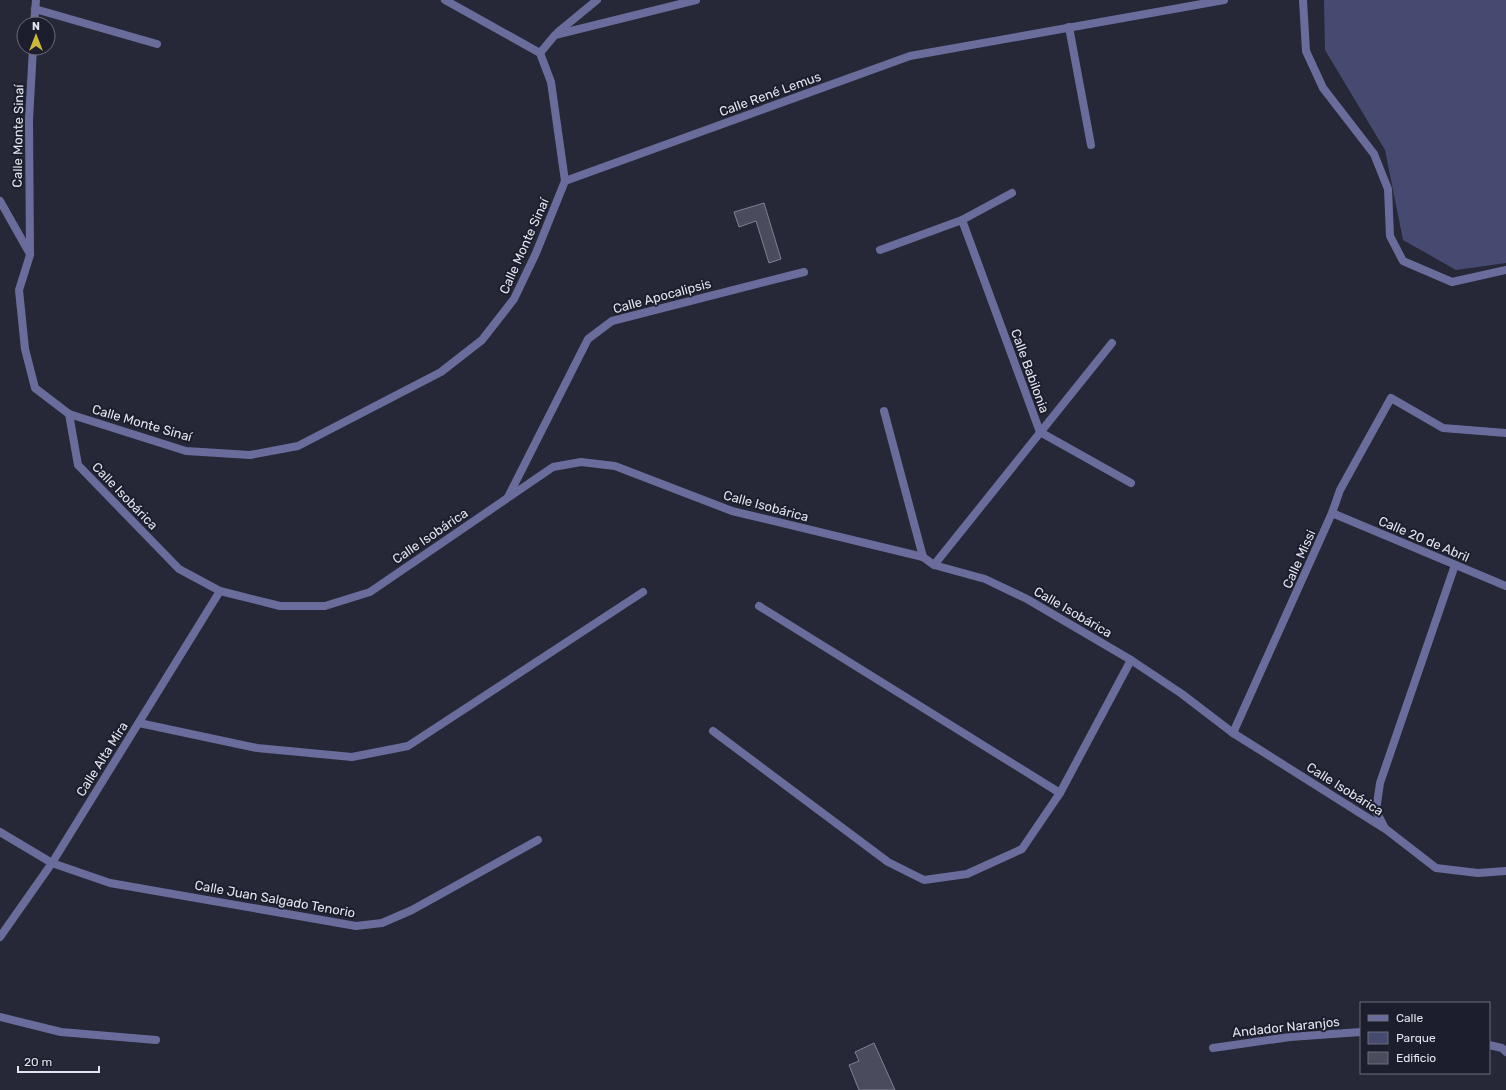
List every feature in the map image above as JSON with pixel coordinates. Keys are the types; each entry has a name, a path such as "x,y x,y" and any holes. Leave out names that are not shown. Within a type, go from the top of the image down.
{"street":[{"path":"445,0 540,53 551,82 565,181"},
{"path":"540,53 555,34 597,0"},
{"path":"555,34 696,0"},
{"name":"Calle René Lemus","path":"565,181 910,56 1224,0"},
{"path":"1303,0 1306,51 1323,88 1374,154 1388,188 1390,236 1403,261 1452,282 1506,270"},
{"path":"35,16 36,4 157,44"},
{"path":"1069,27 1091,145"},
{"name":"Calle Monte Sinaí","path":"32,56 28,120 30,255 19,290 25,349 35,388 70,414 186,451 250,455 298,446 441,372 482,340 514,299 536,253 565,181"},
{"path":"880,250 962,220 1012,193"},
{"path":"0,201 30,255"},
{"name":"Calle Babilonia","path":"962,220 1040,432 1131,483"},
{"name":"Calle Apocalipsis","path":"508,498 588,339 612,321 804,272"},
{"path":"934,564 1112,343"},
{"name":"Calle Missi","path":"1234,733 1332,514 1340,490 1391,398 1443,428 1506,433"},
{"path":"884,411 923,557"},
{"name":"Calle Isobárica","path":"70,414 78,465 179,568 220,591 280,606 326,606 370,592 553,467 581,462 615,466 732,511 923,557 934,564 985,579 1028,598 1131,660 1182,694 1234,733 1387,830 1436,868 1478,873 1506,871"},
{"name":"Calle 20 de Abril","path":"1332,514 1506,586"},
{"path":"1387,830 1376,811 1380,782 1455,565"},
{"name":"Calle Alta Mira","path":"0,937 52,863 220,591"},
{"path":"139,722 257,748 352,757 408,746 643,592"},
{"path":"759,606 1060,793"},
{"path":"713,731 888,862 924,880 967,874 1022,849 1060,793 1131,660"},
{"name":"Calle Juan Salgado Tenorio","path":"0,832 52,863 110,883 356,926 382,923 412,910 538,840"},
{"path":"0,1017 61,1032 156,1040"},
{"name":"Andador Naranjos","path":"1213,1048 1290,1037 1360,1032"},
{"path":"1490,1044 1502,1048 1506,1052"}],"green space":[{"path":"1324,0 1506,0 1506,263 1456,270 1403,240 1385,150 1325,50"}],"building":[{"path":"764,203 781,259 769,263 756,221 739,227 734,212"},
{"path":"874,1043 895,1090 859,1090 849,1065 859,1061 855,1052"}]}
